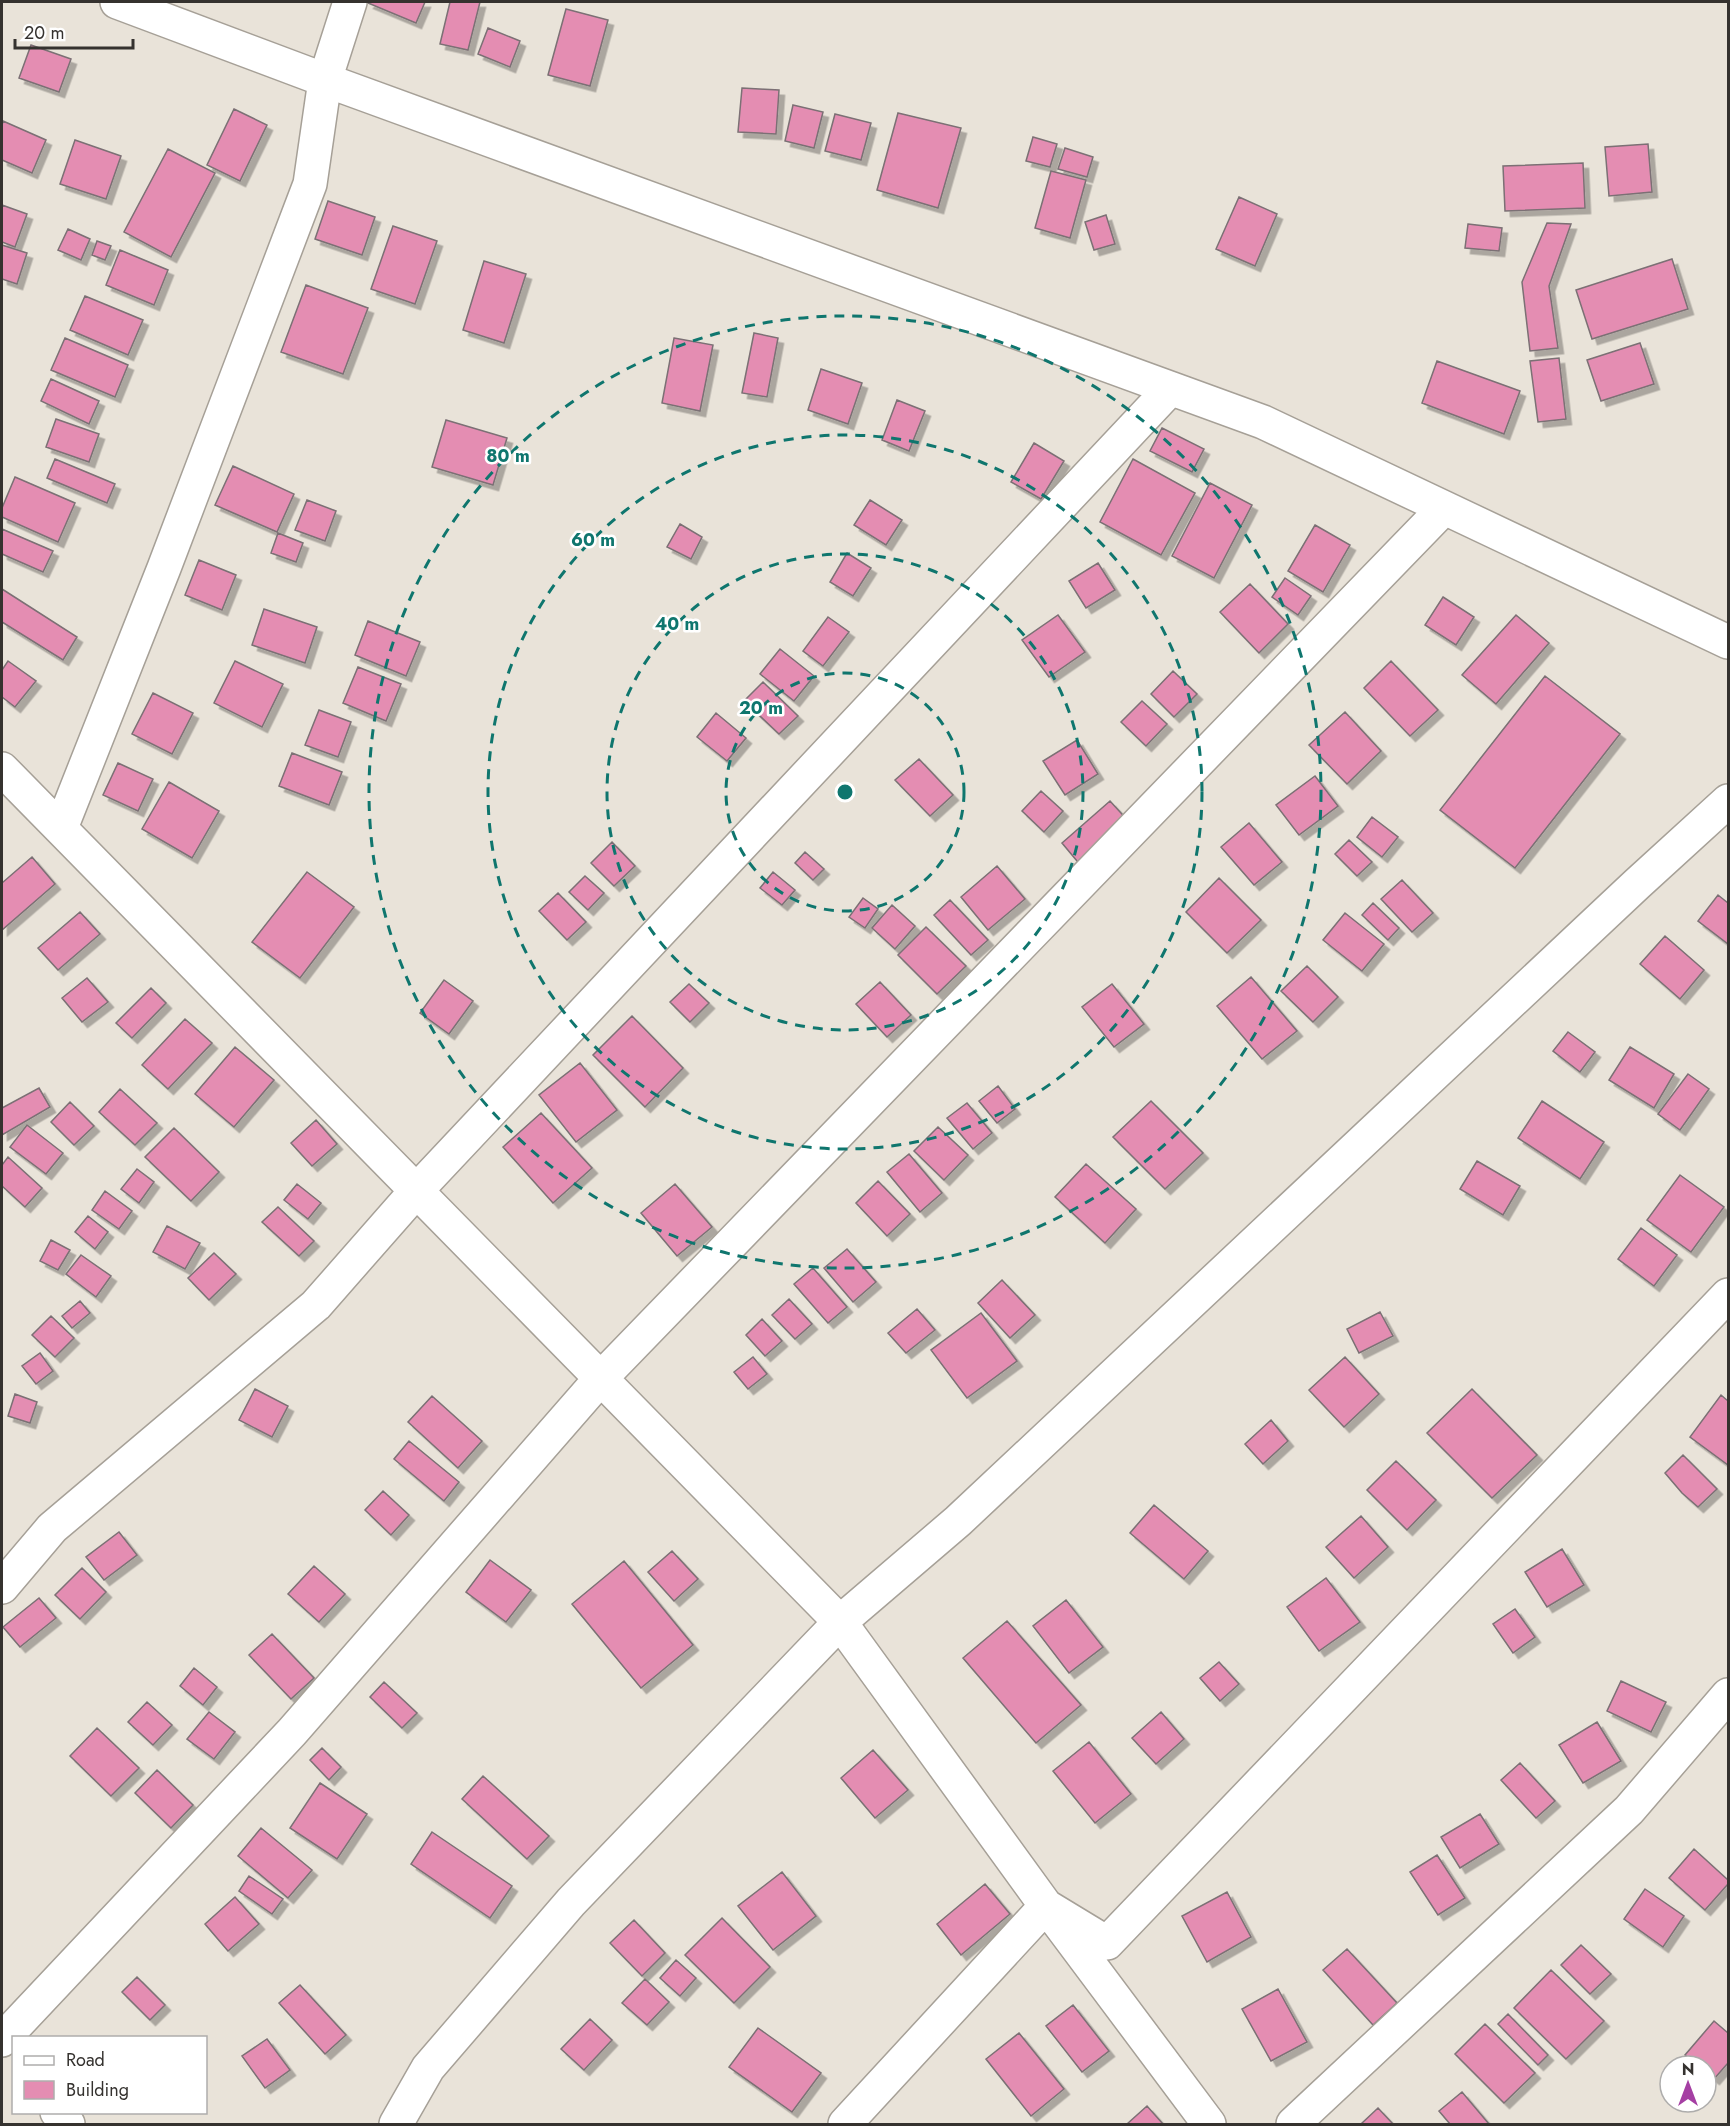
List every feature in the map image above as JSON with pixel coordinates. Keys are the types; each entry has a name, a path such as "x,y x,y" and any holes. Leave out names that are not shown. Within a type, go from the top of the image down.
{"street":[{"path":"117,2 1263,422 1728,642"},
{"path":"61,828 164,568 310,184 325,80 350,2"},
{"path":"2,1587 52,1528 316,1305 417,1190 1170,389"},
{"path":"2,2040 292,1731 601,1378 1444,508"},
{"path":"2,769 840,1622 1046,1906 1209,2124"},
{"path":"396,2124 428,2068 571,1902 840,1622 958,1521 1628,892 1728,801"},
{"path":"1046,1906 1107,1943 1728,1295"},
{"path":"1293,2124 1629,1810 1728,1695"},
{"path":"844,2124 1046,1906"}],"building":[{"path":"369,2 425,2 416,23"},
{"path":"450,2 480,2 468,50 440,44"},
{"path":"566,9 608,20 590,86 548,75"},
{"path":"488,28 520,41 510,67 478,54"},
{"path":"31,45 71,59 59,92 19,78"},
{"path":"742,88 779,90 776,134 738,132"},
{"path":"793,105 823,112 814,148 785,141"},
{"path":"234,109 267,125 240,181 207,165"},
{"path":"898,113 961,128 938,208 877,190"},
{"path":"835,114 871,123 861,160 825,151"},
{"path":"3,121 46,140 32,173 2,160"},
{"path":"1033,137 1057,144 1050,167 1026,161"},
{"path":"75,140 121,156 106,199 60,184"},
{"path":"1648,144 1652,192 1609,196 1605,147"},
{"path":"1065,148 1093,157 1087,177 1058,169"},
{"path":"168,149 215,173 171,257 124,232"},
{"path":"1583,163 1585,208 1505,211 1503,166"},
{"path":"1051,171 1086,180 1070,238 1035,228"},
{"path":"1239,197 1277,214 1255,266 1216,249"},
{"path":"328,201 375,217 362,255 315,239"},
{"path":"2,205 27,214 15,247 2,242"},
{"path":"1106,215 1115,244 1094,250 1085,222"},
{"path":"1547,223 1571,224 1549,286 1558,348 1530,351 1522,282"},
{"path":"1468,224 1502,228 1499,251 1465,248"},
{"path":"393,226 437,241 415,304 371,289"},
{"path":"68,229 90,239 81,260 58,250"},
{"path":"97,241 111,246 105,260 92,255"},
{"path":"2,245 27,253 17,284 2,279"},
{"path":"120,250 168,270 154,305 106,285"},
{"path":"1672,259 1688,309 1592,339 1576,290"},
{"path":"484,261 526,274 504,343 463,330"},
{"path":"306,285 368,308 343,374 281,352"},
{"path":"85,296 143,320 128,355 70,330"},
{"path":"754,333 778,338 767,397 742,393"},
{"path":"65,338 128,365 115,397 51,370"},
{"path":"674,338 713,345 700,411 662,403"},
{"path":"1640,343 1654,384 1601,401 1587,360"},
{"path":"1559,358 1566,419 1538,422 1530,361"},
{"path":"1437,361 1520,391 1504,434 1422,403"},
{"path":"821,369 862,383 848,424 808,410"},
{"path":"51,379 99,401 89,424 41,401"},
{"path":"897,400 925,411 909,451 882,440"},
{"path":"56,419 99,434 89,462 46,447"},
{"path":"446,420 507,438 493,485 432,467"},
{"path":"1162,428 1204,449 1192,472 1150,451"},
{"path":"1034,443 1064,461 1041,499 1011,482"},
{"path":"55,459 115,484 107,503 47,478"},
{"path":"1133,459 1195,493 1161,555 1100,522"},
{"path":"233,466 294,494 277,532 215,505"},
{"path":"15,477 75,503 58,542 2,517 2,508"},
{"path":"1210,483 1252,505 1214,578 1172,556"},
{"path":"307,500 336,511 325,541 295,530"},
{"path":"870,500 902,520 886,545 854,525"},
{"path":"680,524 702,537 691,559 667,547"},
{"path":"1315,525 1350,545 1323,592 1288,571"},
{"path":"2,529 53,551 43,572 2,554"},
{"path":"278,533 303,543 296,562 271,553"},
{"path":"847,553 871,568 853,596 830,582"},
{"path":"199,560 236,575 222,610 185,595"},
{"path":"1098,563 1115,590 1086,608 1069,581"},
{"path":"1285,578 1311,596 1298,615 1272,597"},
{"path":"1250,584 1288,624 1259,653 1220,612"},
{"path":"2,589 77,637 63,660 2,622"},
{"path":"1443,597 1474,617 1456,645 1425,625"},
{"path":"264,609 317,627 305,663 252,645"},
{"path":"1058,615 1085,652 1049,677 1022,640"},
{"path":"1516,615 1549,643 1496,704 1462,675"},
{"path":"828,617 849,632 823,666 803,651"},
{"path":"368,621 420,642 406,676 355,655"},
{"path":"780,649 814,676 794,701 760,674"},
{"path":"8,661 36,681 15,707 2,697 2,670"},
{"path":"235,661 283,684 262,727 214,703"},
{"path":"1391,661 1438,710 1410,736 1364,688"},
{"path":"358,667 401,684 386,721 343,703"},
{"path":"1173,671 1197,694 1174,717 1151,694"},
{"path":"1545,676 1620,734 1515,868 1440,810"},
{"path":"763,682 798,716 779,734 744,701"},
{"path":"153,693 193,713 172,754 132,734"},
{"path":"1142,701 1167,724 1146,746 1121,722"},
{"path":"319,710 351,722 338,757 305,745"},
{"path":"1345,712 1381,751 1347,784 1309,745"},
{"path":"716,713 746,738 727,761 697,737"},
{"path":"1077,740 1098,774 1065,795 1043,761"},
{"path":"292,753 342,772 329,805 279,786"},
{"path":"919,759 953,795 930,816 895,780"},
{"path":"118,763 153,779 138,811 103,795"},
{"path":"1315,776 1338,806 1299,835 1276,805"},
{"path":"169,782 219,811 192,858 142,829"},
{"path":"1041,791 1063,811 1044,832 1022,811"},
{"path":"1110,801 1131,824 1082,867 1062,843"},
{"path":"1372,817 1398,837 1382,857 1357,837"},
{"path":"1249,823 1282,862 1254,885 1221,847"},
{"path":"1349,840 1372,862 1357,876 1335,854"},
{"path":"612,842 635,866 614,886 591,863"},
{"path":"805,852 824,869 813,880 795,863"},
{"path":"32,857 55,884 2,930 2,883"},
{"path":"997,866 1025,899 988,930 961,897"},
{"path":"307,872 354,907 300,978 252,942"},
{"path":"773,872 795,890 782,905 760,888"},
{"path":"585,876 604,893 588,910 569,892"},
{"path":"1219,878 1261,920 1227,953 1186,912"},
{"path":"1402,880 1433,913 1412,932 1381,899"},
{"path":"558,893 586,922 567,940 539,911"},
{"path":"1718,895 1728,903 1728,944 1698,921"},
{"path":"863,898 878,909 865,928 849,917"},
{"path":"950,900 988,940 971,955 934,915"},
{"path":"1373,903 1399,928 1388,940 1362,915"},
{"path":"892,905 915,926 895,949 872,928"},
{"path":"80,912 100,934 58,970 38,948"},
{"path":"1345,913 1384,944 1362,971 1323,940"},
{"path":"926,927 966,966 937,994 898,955"},
{"path":"1665,936 1704,970 1680,999 1640,964"},
{"path":"1307,966 1338,997 1313,1022 1281,991"},
{"path":"1251,977 1297,1031 1262,1059 1217,1006"},
{"path":"87,978 108,1002 82,1022 62,998"},
{"path":"444,980 473,1001 449,1034 420,1013"},
{"path":"880,982 911,1015 887,1037 856,1004"},
{"path":"689,984 709,1003 690,1022 670,1002"},
{"path":"1112,984 1144,1024 1114,1047 1082,1007"},
{"path":"151,988 166,1003 132,1038 116,1023"},
{"path":"632,1016 683,1068 645,1107 593,1055"},
{"path":"185,1019 212,1043 168,1089 142,1065"},
{"path":"1568,1032 1595,1052 1580,1072 1553,1051"},
{"path":"235,1047 274,1080 234,1127 195,1094"},
{"path":"1630,1047 1674,1074 1654,1108 1609,1080"},
{"path":"580,1063 617,1110 576,1142 539,1095"},
{"path":"1688,1074 1709,1089 1680,1130 1658,1114"},
{"path":"998,1086 1015,1109 997,1123 979,1101"},
{"path":"39,1088 50,1107 2,1135 2,1108"},
{"path":"120,1089 157,1123 135,1145 99,1112"},
{"path":"1151,1101 1203,1153 1165,1189 1113,1137"},
{"path":"1542,1101 1604,1142 1580,1179 1518,1138"},
{"path":"70,1102 94,1126 74,1145 51,1122"},
{"path":"967,1103 992,1133 973,1149 947,1118"},
{"path":"541,1113 592,1168 553,1203 503,1147"},
{"path":"316,1120 337,1144 312,1166 291,1143"},
{"path":"27,1125 63,1153 46,1174 10,1147"},
{"path":"938,1127 968,1155 944,1180 914,1151"},
{"path":"174,1128 219,1172 191,1201 145,1157"},
{"path":"909,1154 942,1193 920,1212 887,1172"},
{"path":"8,1157 42,1188 25,1207 2,1186 2,1165"},
{"path":"1477,1161 1520,1186 1503,1215 1460,1189"},
{"path":"1086,1164 1136,1209 1105,1243 1055,1197"},
{"path":"137,1169 154,1182 139,1203 121,1189"},
{"path":"1680,1175 1724,1207 1691,1252 1647,1220"},
{"path":"878,1181 910,1214 887,1236 856,1203"},
{"path":"297,1184 321,1203 308,1219 284,1200"},
{"path":"675,1184 712,1227 677,1256 641,1213"},
{"path":"105,1191 132,1211 119,1229 92,1210"},
{"path":"278,1207 314,1241 299,1256 262,1222"},
{"path":"88,1216 108,1232 95,1249 75,1232"},
{"path":"167,1226 200,1243 185,1269 153,1252"},
{"path":"1641,1228 1677,1255 1654,1286 1618,1259"},
{"path":"51,1240 70,1250 58,1270 40,1261"},
{"path":"847,1249 876,1282 853,1302 824,1268"},
{"path":"214,1253 236,1274 209,1300 188,1278"},
{"path":"81,1255 111,1276 96,1297 66,1274"},
{"path":"813,1268 847,1307 828,1323 794,1284"},
{"path":"1002,1280 1035,1315 1010,1338 978,1303"},
{"path":"789,1299 812,1324 795,1339 772,1315"},
{"path":"80,1301 90,1313 72,1328 62,1316"},
{"path":"917,1309 935,1330 906,1353 888,1333"},
{"path":"1380,1312 1393,1336 1359,1353 1347,1329"},
{"path":"981,1313 1017,1361 967,1398 931,1350"},
{"path":"51,1316 74,1338 55,1357 32,1335"},
{"path":"762,1319 782,1341 765,1356 746,1335"},
{"path":"40,1353 53,1371 36,1384 22,1366"},
{"path":"753,1357 767,1374 748,1389 734,1372"},
{"path":"1345,1357 1379,1394 1344,1427 1309,1390"},
{"path":"255,1389 288,1406 272,1437 239,1420"},
{"path":"1472,1389 1537,1455 1492,1498 1427,1433"},
{"path":"15,1394 37,1402 30,1423 8,1416"},
{"path":"1721,1395 1728,1401 1728,1465 1690,1437"},
{"path":"432,1396 482,1441 458,1468 408,1422"},
{"path":"1271,1420 1288,1441 1263,1464 1245,1444"},
{"path":"409,1441 459,1482 444,1501 394,1459"},
{"path":"1683,1455 1717,1489 1698,1507 1665,1473"},
{"path":"1396,1461 1436,1500 1407,1530 1367,1490"},
{"path":"383,1491 409,1515 391,1535 365,1510"},
{"path":"1154,1505 1208,1551 1184,1579 1130,1533"},
{"path":"1361,1516 1388,1547 1354,1578 1326,1547"},
{"path":"119,1532 137,1555 104,1580 86,1557"},
{"path":"1562,1549 1584,1585 1547,1607 1525,1572"},
{"path":"672,1551 698,1579 674,1601 648,1572"},
{"path":"490,1560 531,1590 506,1622 466,1592"},
{"path":"624,1561 693,1645 641,1688 572,1604"},
{"path":"314,1566 345,1594 319,1622 288,1594"},
{"path":"82,1568 106,1592 80,1619 55,1595"},
{"path":"1326,1578 1360,1622 1319,1651 1287,1607"},
{"path":"39,1598 56,1618 20,1647 3,1627"},
{"path":"1066,1600 1103,1647 1069,1673 1033,1626"},
{"path":"1515,1609 1535,1637 1513,1653 1493,1624"},
{"path":"1007,1621 1081,1705 1036,1743 963,1658"},
{"path":"272,1634 314,1678 291,1699 249,1655"},
{"path":"1219,1662 1239,1684 1220,1701 1200,1678"},
{"path":"194,1668 217,1687 203,1705 180,1686"},
{"path":"1621,1681 1666,1702 1651,1732 1607,1711"},
{"path":"384,1682 417,1713 402,1728 370,1697"},
{"path":"147,1702 172,1725 153,1745 128,1722"},
{"path":"209,1712 235,1732 214,1759 187,1739"},
{"path":"1161,1712 1184,1739 1156,1764 1132,1738"},
{"path":"1597,1722 1621,1761 1583,1783 1559,1745"},
{"path":"97,1728 139,1768 111,1796 70,1756"},
{"path":"1089,1742 1131,1794 1095,1823 1053,1771"},
{"path":"322,1748 341,1767 329,1780 310,1760"},
{"path":"873,1750 908,1790 875,1818 841,1778"},
{"path":"1520,1763 1555,1801 1536,1818 1501,1780"},
{"path":"157,1770 193,1805 171,1828 135,1793"},
{"path":"483,1776 549,1836 527,1859 462,1799"},
{"path":"320,1783 367,1814 337,1859 290,1828"},
{"path":"1480,1814 1499,1844 1460,1868 1441,1837"},
{"path":"261,1828 312,1870 288,1898 238,1856"},
{"path":"432,1832 512,1886 490,1918 411,1864"},
{"path":"1694,1849 1728,1880 1728,1884 1705,1910 1669,1878"},
{"path":"1437,1855 1465,1898 1438,1915 1410,1872"},
{"path":"782,1872 816,1916 773,1950 738,1906"},
{"path":"249,1876 283,1899 272,1914 239,1891"},
{"path":"985,1884 1010,1914 961,1955 937,1924"},
{"path":"1645,1889 1684,1916 1663,1947 1624,1919"},
{"path":"1227,1892 1251,1937 1207,1962 1182,1916"},
{"path":"235,1897 259,1924 228,1951 205,1924"},
{"path":"722,1918 770,1967 734,2003 685,1955"},
{"path":"634,1920 665,1953 642,1976 610,1943"},
{"path":"1581,1945 1611,1974 1590,1994 1561,1965"},
{"path":"1347,1949 1397,2003 1373,2025 1323,1970"},
{"path":"676,1960 696,1978 680,1996 660,1978"},
{"path":"1551,1970 1604,2021 1566,2059 1514,2008"},
{"path":"137,1977 165,2005 150,2020 122,1992"},
{"path":"645,1979 669,2002 647,2025 622,2003"},
{"path":"300,1985 346,2035 325,2054 279,2003"},
{"path":"1278,1989 1307,2042 1271,2061 1242,2009"},
{"path":"1073,2005 1109,2051 1082,2072 1046,2026"},
{"path":"1508,2014 1548,2055 1538,2065 1498,2024"},
{"path":"590,2019 612,2040 584,2070 561,2049"},
{"path":"1714,2021 1728,2033 1728,2063 1718,2074 1718,2054 1686,2054"},
{"path":"1485,2024 1535,2073 1504,2103 1455,2054"},
{"path":"758,2028 821,2073 792,2112 729,2067"},
{"path":"1019,2033 1064,2089 1031,2116 986,2059"},
{"path":"267,2039 290,2070 265,2088 242,2056"},
{"path":"1462,2092 1489,2124 1450,2124 1439,2111"},
{"path":"1147,2106 1163,2124 1127,2124"},
{"path":"1378,2108 1393,2124 1361,2124"}]}
